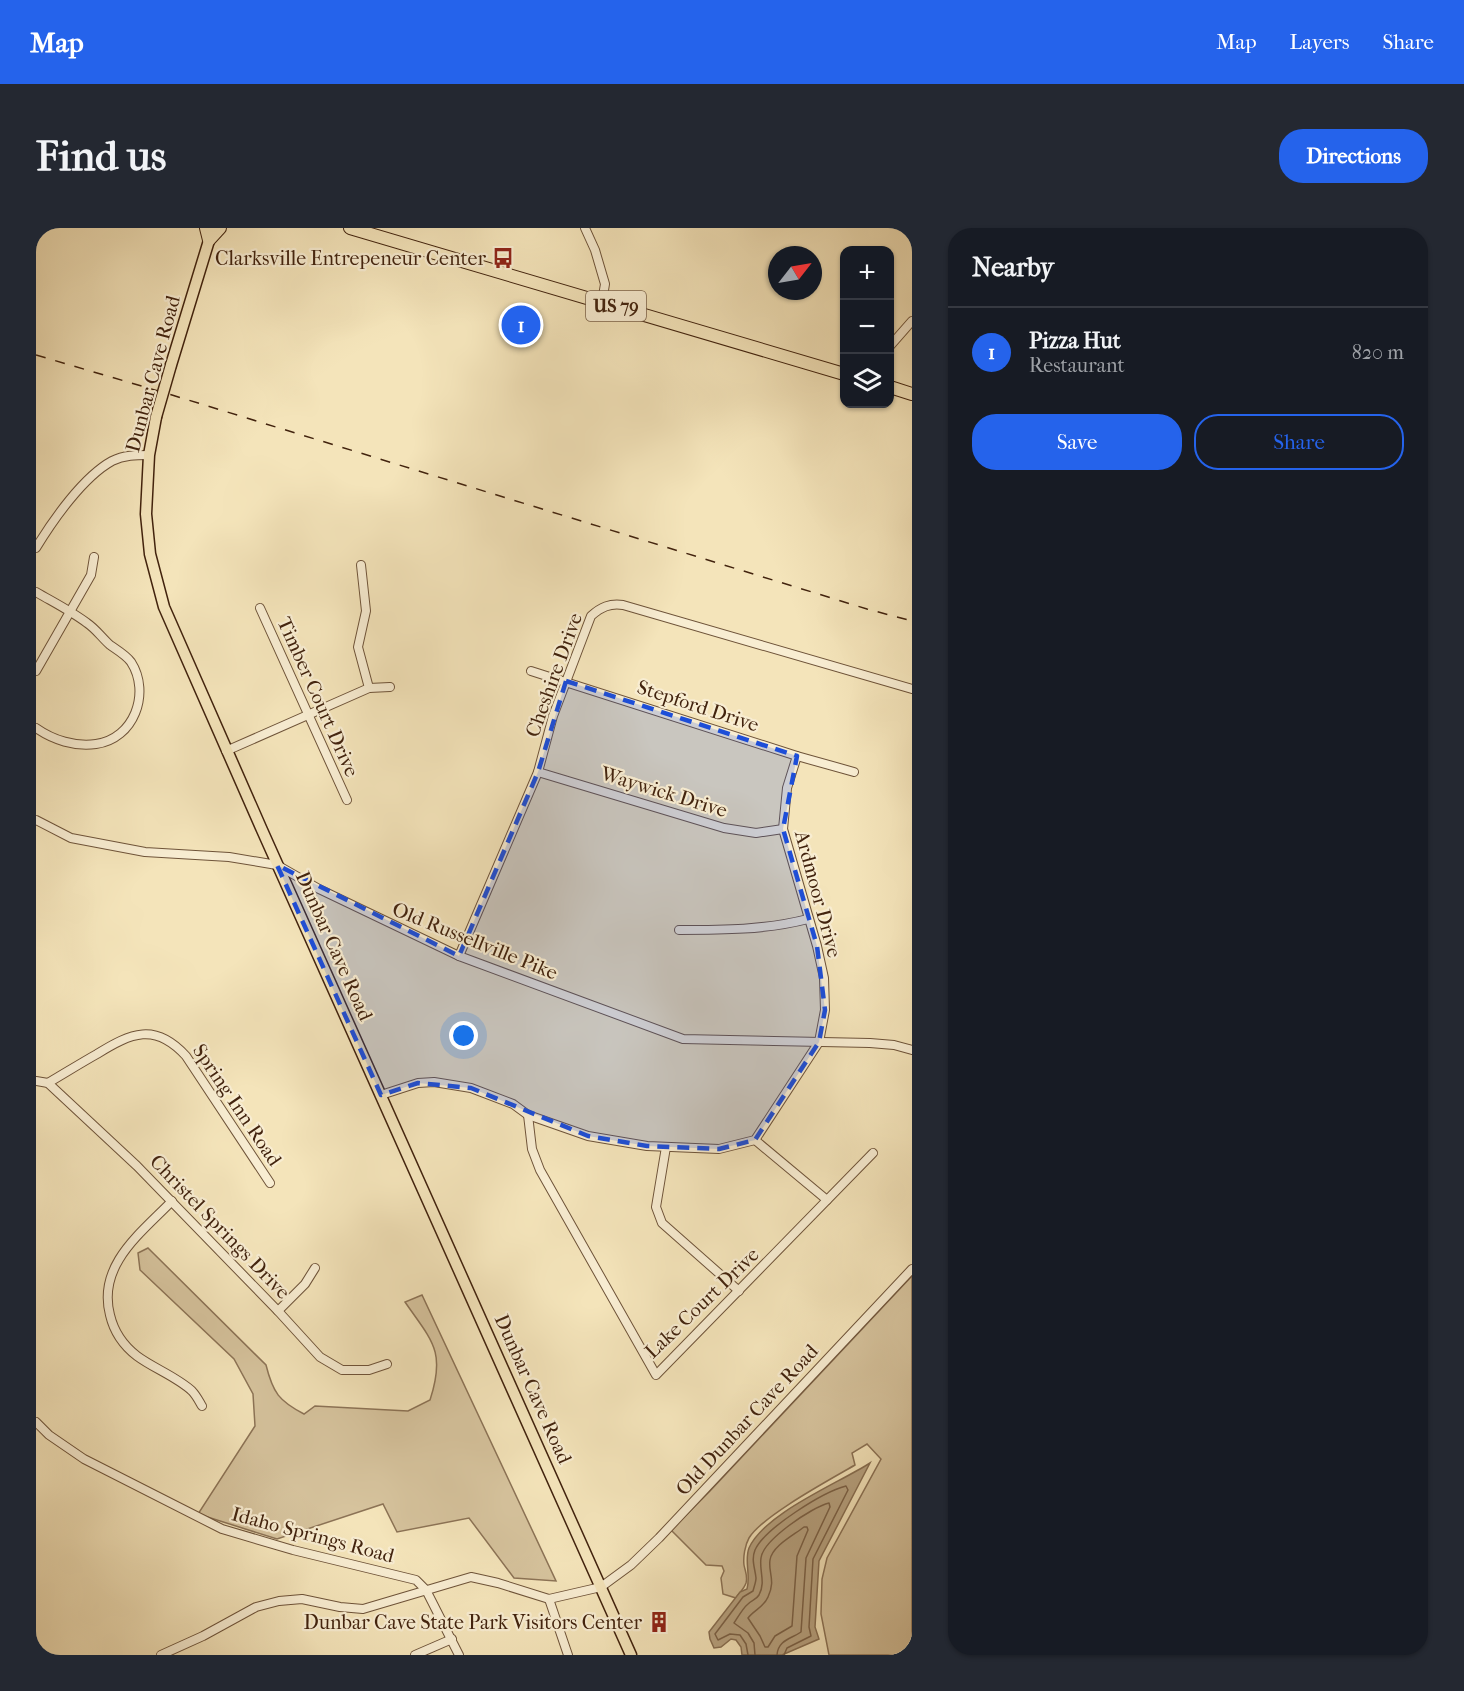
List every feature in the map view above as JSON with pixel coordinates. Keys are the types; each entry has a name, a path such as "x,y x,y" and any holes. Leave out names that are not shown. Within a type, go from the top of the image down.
{"highway":[{"path":"209,232 220,228"},
{"name":"US 79","path":"350,228 389,233 602,302 840,373"},
{"path":"894,388 912,394"}],"main road":[{"name":"Dunbar Cave Road","path":"209,232 156,417 148,455 146,514 154,574 170,622 226,751 632,1655"}],"street":[{"path":"585,228 595,250 604,284 602,302"},
{"path":"894,341 912,321"},
{"path":"36,548 53,520 82,486 112,461 128,455 148,455"},
{"path":"36,671 91,575 94,557"},
{"path":"361,565 366,610 358,647 369,688"},
{"path":"36,592 89,624 130,660 139,681 140,702 135,716 123,731 99,744 84,745 64,742 47,736 36,728"},
{"name":"Cheshire Drive","path":"459,956 538,771 553,716 591,615 601,607 615,604 912,689"},
{"name":"Timber Court Drive","path":"260,608 346,800"},
{"name":"Stepford Drive","path":"531,671 854,772"},
{"path":"226,751 369,688 390,687"},
{"name":"Ardmoor Drive","path":"797,756 787,788 783,829 824,978 825,1010 819,1042"},
{"name":"Waywick Drive","path":"538,771 724,828 756,833 783,829"},
{"name":"Old Russellville Pike","path":"36,820 71,838 135,850 236,858 277,865 319,890 459,956 683,1039 894,1045 912,1050"},
{"path":"679,930 752,929 781,926 808,919"},
{"name":"Spring Inn Road","path":"48,1083 123,1038 147,1034 168,1040 186,1056 270,1183"},
{"path":"381,1095 418,1083 450,1084 471,1088 513,1104 528,1115 588,1136 666,1147 719,1149 755,1140 819,1042"},
{"path":"36,1081 48,1083"},
{"name":"Christel Springs Drive","path":"48,1083 172,1201 320,1358 342,1370 369,1370 387,1364"},
{"name":"Lake Court Drive","path":"528,1115 532,1149 540,1170 656,1375 873,1153"},
{"path":"755,1140 827,1200"},
{"path":"666,1147 656,1207 662,1223 739,1291"},
{"path":"172,1201 142,1228 121,1255 109,1280 108,1309 111,1321 123,1342 136,1356 192,1391 202,1406"},
{"path":"278,1311 305,1284 315,1268"},
{"name":"Old Dunbar Cave Road","path":"601,1587 631,1566 659,1538 912,1269"},
{"name":"Idaho Springs Road","path":"36,1422 49,1435 84,1459 222,1529 293,1550 406,1576 416,1580 426,1590"},
{"path":"161,1655 202,1636 256,1606 279,1601 302,1599 363,1609 471,1577 549,1599 601,1587"},
{"path":"426,1590 459,1655"},
{"path":"549,1599 568,1655"},
{"path":"415,1655 452,1639"}],"highlighted area":[{"path":"566,681 797,756 783,829 817,946 825,1010 819,1042 755,1140 719,1149 647,1146 588,1136 471,1088 418,1083 381,1095 277,865 459,956 538,772"}],"shaded area":[{"path":"148,1248 266,1365 271,1383 278,1395 288,1405 304,1414 315,1406 408,1411 430,1400 437,1370 434,1347 405,1302 422,1295 556,1581 514,1578 469,1518 397,1532 383,1504 277,1539 198,1514 255,1426 253,1394 234,1359 140,1270 138,1253"},
{"path":"912,1276 912,1655 829,1655 821,1614 822,1579 827,1558 881,1459 867,1444 852,1453 855,1465 798,1498 756,1529 746,1544 744,1562 746,1583 736,1598 723,1594 721,1578 724,1571 722,1566 706,1565 671,1530"}],"water":[{"path":"870,1463 819,1561 815,1627 819,1639 782,1655 742,1655 741,1647 736,1640 731,1639 721,1647 714,1648 709,1632 740,1592 747,1589 748,1553 757,1535 803,1500"}],"railway":[{"path":"36,355 912,621"}],"place":[{"name":"Clarksville Entrepeneur Center","path":"503,258"},
{"name":"Pizza Hut","path":"521,325"},
{"name":"Dunbar Cave State Park Visitors Center","path":"659,1622"}]}
